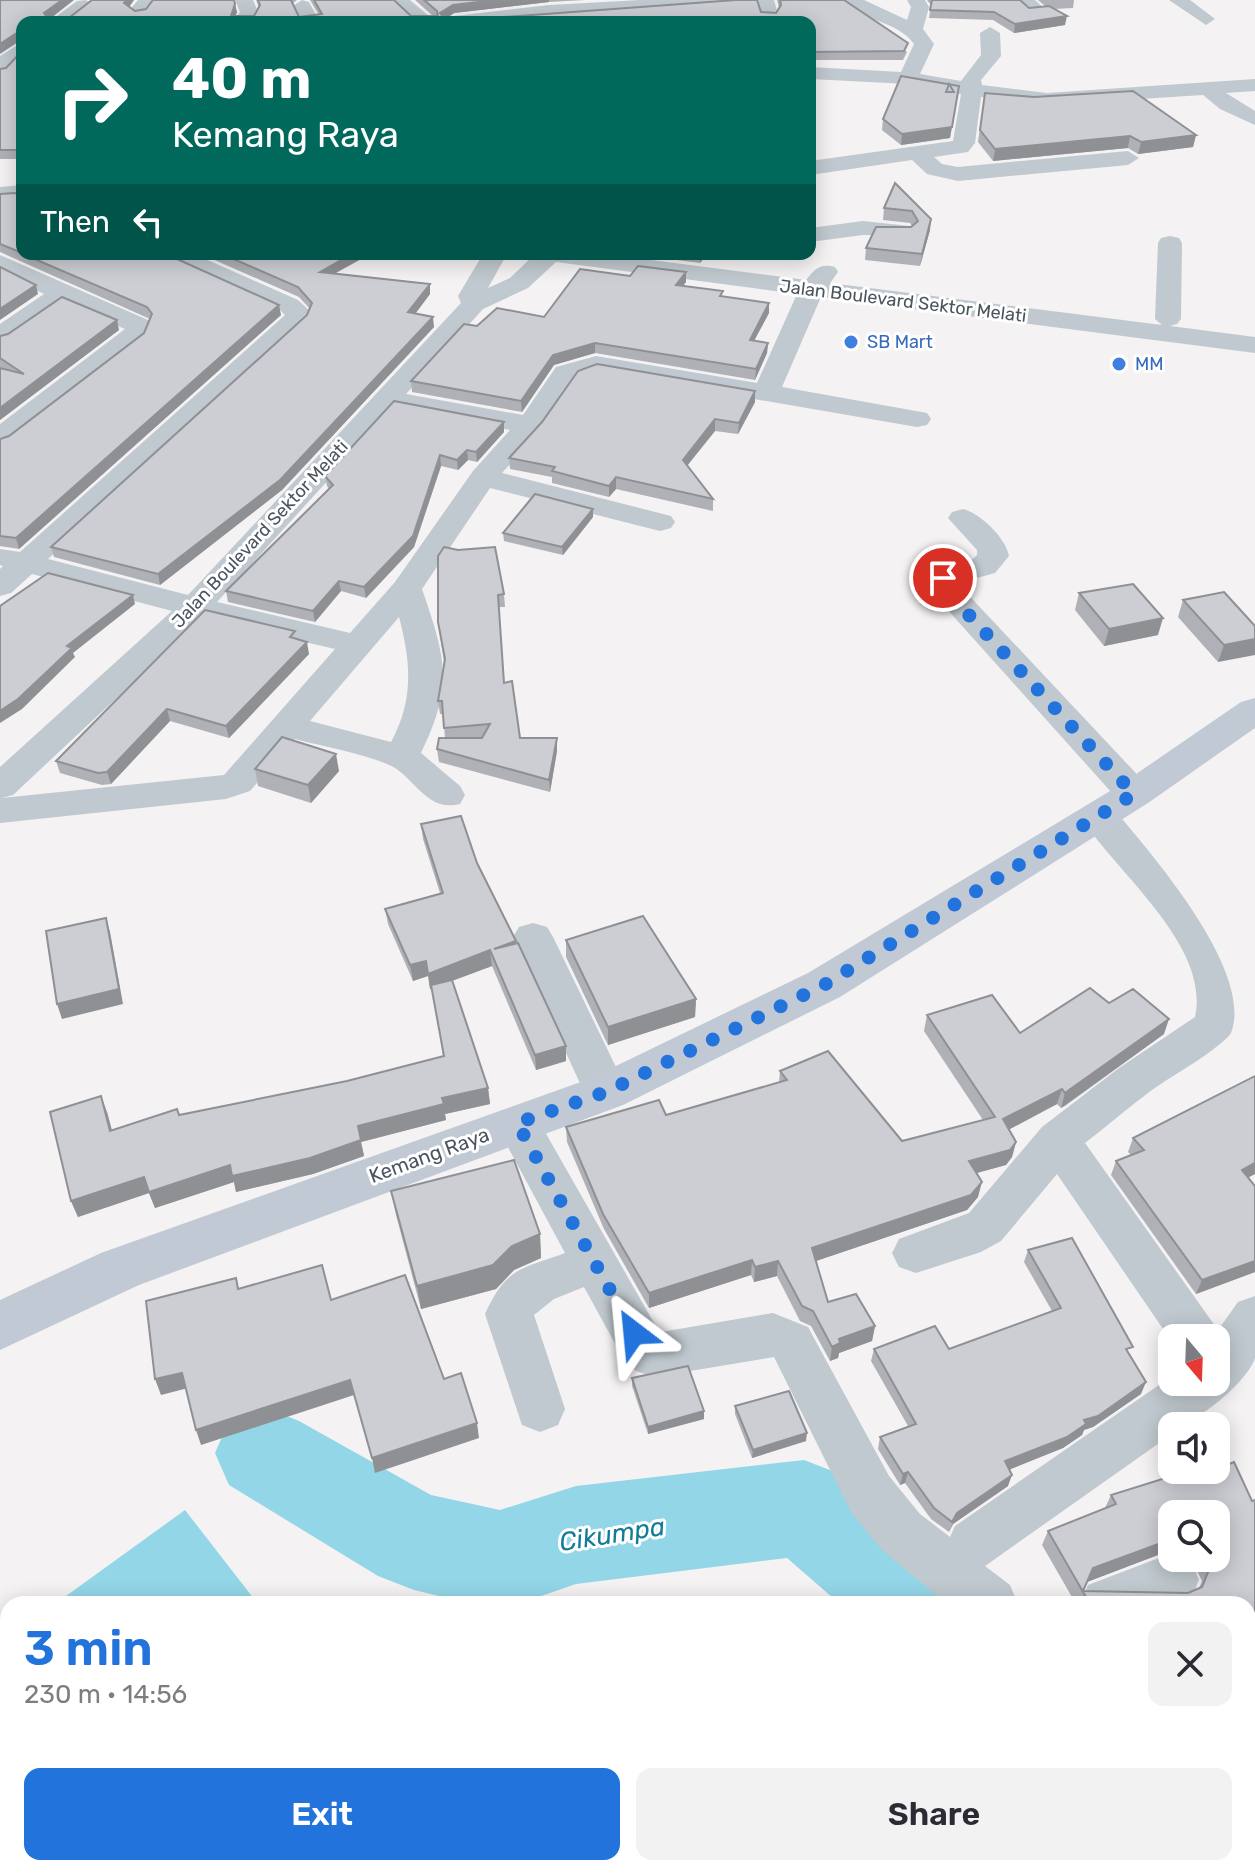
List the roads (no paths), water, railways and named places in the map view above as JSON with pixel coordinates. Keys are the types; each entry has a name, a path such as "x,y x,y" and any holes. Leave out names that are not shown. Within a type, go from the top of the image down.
{"street":[{"path":"398,0 418,16"},
{"path":"506,16 734,0"},
{"path":"851,0 913,29 924,44 908,78"},
{"path":"913,29 920,7 916,0"},
{"path":"1184,1 1206,19"},
{"path":"68,16 84,5"},
{"path":"816,167 960,147 964,143 971,79 991,56 990,33"},
{"path":"0,70 2,64 16,53"},
{"path":"816,73 908,78 1047,99 1255,85"},
{"path":"1208,88 1227,105 1255,119"},
{"path":"916,155 935,169 958,174 1128,158"},
{"path":"816,234 863,228 902,231"},
{"path":"1168,319 1170,243"},
{"path":"0,586 12,559 297,318 298,312 289,305 188,260"},
{"name":"Jalan Boulevard Sektor Melati","path":"474,304 471,296 492,260"},
{"name":"Jalan Boulevard Sektor Melati","path":"0,787 195,607 474,304 519,283 543,260"},
{"name":"Jalan Boulevard Sektor Melati","path":"585,260 818,299 1255,345"},
{"name":"Jalan Boulevard Sektor Melati","path":"722,260 818,299 1168,319 1255,331"},
{"path":"0,262 62,293 136,323 139,330 0,438"},
{"path":"0,336 62,293"},
{"path":"766,393 818,299"},
{"path":"1032,342 1177,356 1212,350 1217,341"},
{"path":"0,811 227,787 237,783 406,589 483,477 530,425 566,373 588,365 917,419"},
{"path":"385,398 530,425"},
{"path":"483,477 660,522"},
{"path":"916,1253 964,1238 985,1227 1058,1140 1134,1080 1214,1025 1219,992 1204,956 1116,805 944,588 943,578 984,566 993,556 992,548 963,518"},
{"path":"12,559 195,607 359,645"},
{"path":"402,756 421,716 427,692 418,625 406,589"},
{"name":"Kemang Raya","path":"20,1318 120,1269 606,1092 824,985 1116,805 1255,710"},
{"path":"287,726 402,756 447,795"},
{"path":"533,937 606,1092"},
{"path":"517,1123 641,1345 654,1355 773,1335 791,1342 870,1494 901,1532 980,1596"},
{"path":"1058,1140 1183,1324"},
{"path":"540,1409 509,1314 519,1295 537,1284 596,1262"},
{"path":"1230,1345 1255,1317"},
{"path":"974,1544 1171,1396"},
{"path":"1129,1596 1172,1580"}],"water":[{"path":"185,1510 252,1596 66,1596"}],"waterway":[{"name":"Cikumpa","path":"264,1453 414,1541 500,1560 576,1535 804,1508 884,1574 893,1596"}],"place":[{"name":"SB Mart","path":"851,342"},
{"name":"MM","path":"1119,364"}]}
